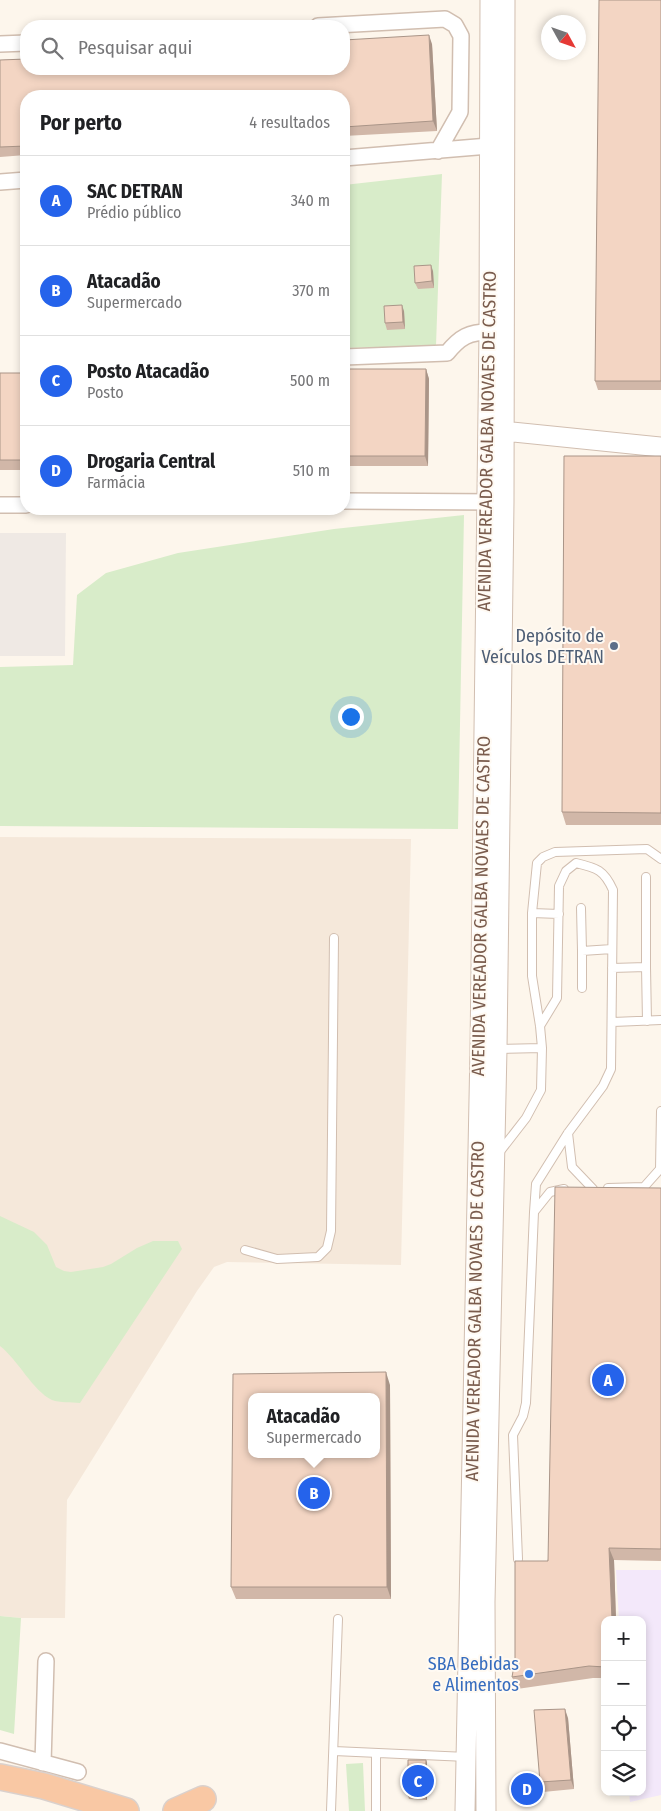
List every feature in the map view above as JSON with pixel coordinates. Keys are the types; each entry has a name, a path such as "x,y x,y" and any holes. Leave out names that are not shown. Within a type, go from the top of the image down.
{"highway":[{"path":"0,1776 44,1786 126,1811"},
{"path":"176,1811 203,1799"}],"street":[{"name":"AVENIDA VEREADOR GALBA NOVAES DE CASTRO","path":"490,0 489,332 496,431"},
{"name":"AVENIDA VEREADOR GALBA NOVAES DE CASTRO","path":"465,1811 489,1049 496,431 505,0"},
{"path":"350,24 445,19 455,25 461,36 460,112 438,151"},
{"path":"0,44 20,43"},
{"path":"350,158 489,146"},
{"path":"0,182 20,180"},
{"path":"350,357 448,353 457,341 474,332 489,332"},
{"path":"496,431 661,447"},
{"path":"350,502 495,502"},
{"path":"0,505 20,505"},
{"name":"AVENIDA VEREADOR GALBA NOVAES DE CASTRO","path":"486,1811 485,1602 495,1157 489,1049"},
{"path":"43,1763 46,1661"},
{"path":"0,1751 78,1772"}],"lane":[{"path":"495,1157 526,1118 541,1090 542,1048 532,976 532,913 537,863 543,857 555,852 647,849 661,859"},
{"path":"518,1558 513,1435 524,1416 526,1403 536,1184 568,1133 603,1086 612,1069 613,890 608,880 597,868 576,863 566,871 559,886 556,998 540,1026"},
{"path":"646,877 647,1021"},
{"path":"581,908 582,988"},
{"path":"532,913 559,914"},
{"path":"245,1250 277,1259 318,1258 326,1248 331,1231 334,938"},
{"path":"582,951 612,949"},
{"path":"612,968 646,967"},
{"path":"612,1022 661,1020"},
{"path":"489,1049 542,1048"},
{"path":"583,1189 644,1187 660,1169 661,1111"},
{"path":"568,1133 572,1168 593,1189"},
{"path":"534,1212 550,1192 573,1189"},
{"path":"331,1811 338,1620"},
{"path":"334,1751 467,1758"},
{"path":"376,1753 376,1811"}],"shaded area":[{"path":"0,533 66,533 65,656 0,656"},
{"path":"0,837 411,839 401,1265 227,1262 214,1267 197,1291 67,1500 65,1618 0,1616"},
{"path":"616,1570 661,1570 661,1795 630,1802 629,1796 646,1796 646,1616 619,1616"}],"green space":[{"path":"442,174 436,346 350,348 350,184"},
{"path":"464,515 458,829 0,826 0,667 73,665 77,595 106,573 178,553 334,529"},
{"path":"0,1216 34,1232 47,1245 56,1267 64,1271 71,1272 103,1267 153,1241 178,1241 182,1249 80,1403 55,1401 45,1396 0,1346"},
{"path":"0,1616 21,1618 14,1734 0,1730"},
{"path":"363,1763 365,1811 349,1811 346,1764"}],"building":[{"path":"599,0 661,0 661,381 595,381"},
{"path":"429,35 433,121 350,127 350,90 20,90 20,146 0,147 0,60 20,59 20,75 350,75 350,40"},
{"path":"431,265 432,281 415,283 414,266"},
{"path":"402,305 403,322 385,323 384,306"},
{"path":"350,369 426,369 425,456 350,456"},
{"path":"0,373 20,373 20,460 0,460"},
{"name":"Depósito de Veículos DETRAN","path":"564,456 661,456 661,813 562,812"},
{"path":"555,1187 661,1188 661,1549 609,1548 612,1616 601,1616 601,1667 589,1666 512,1677 515,1660 515,1561 548,1561"},
{"path":"386,1372 387,1587 231,1587 233,1374"},
{"path":"565,1709 571,1780 540,1782 534,1710"},
{"path":"408,1760 426,1760 425,1797 408,1796"}],"place":[{"name":"Depósito de Veículos DETRAN","path":"614,646"},
{"name":"SAC DETRAN","path":"608,1380"},
{"name":"Atacadão","path":"314,1493"},
{"name":"SBA Bebidas e Alimentos","path":"529,1674"},
{"name":"Posto Atacadão","path":"418,1781"},
{"name":"Drogaria Central","path":"527,1789"}]}
